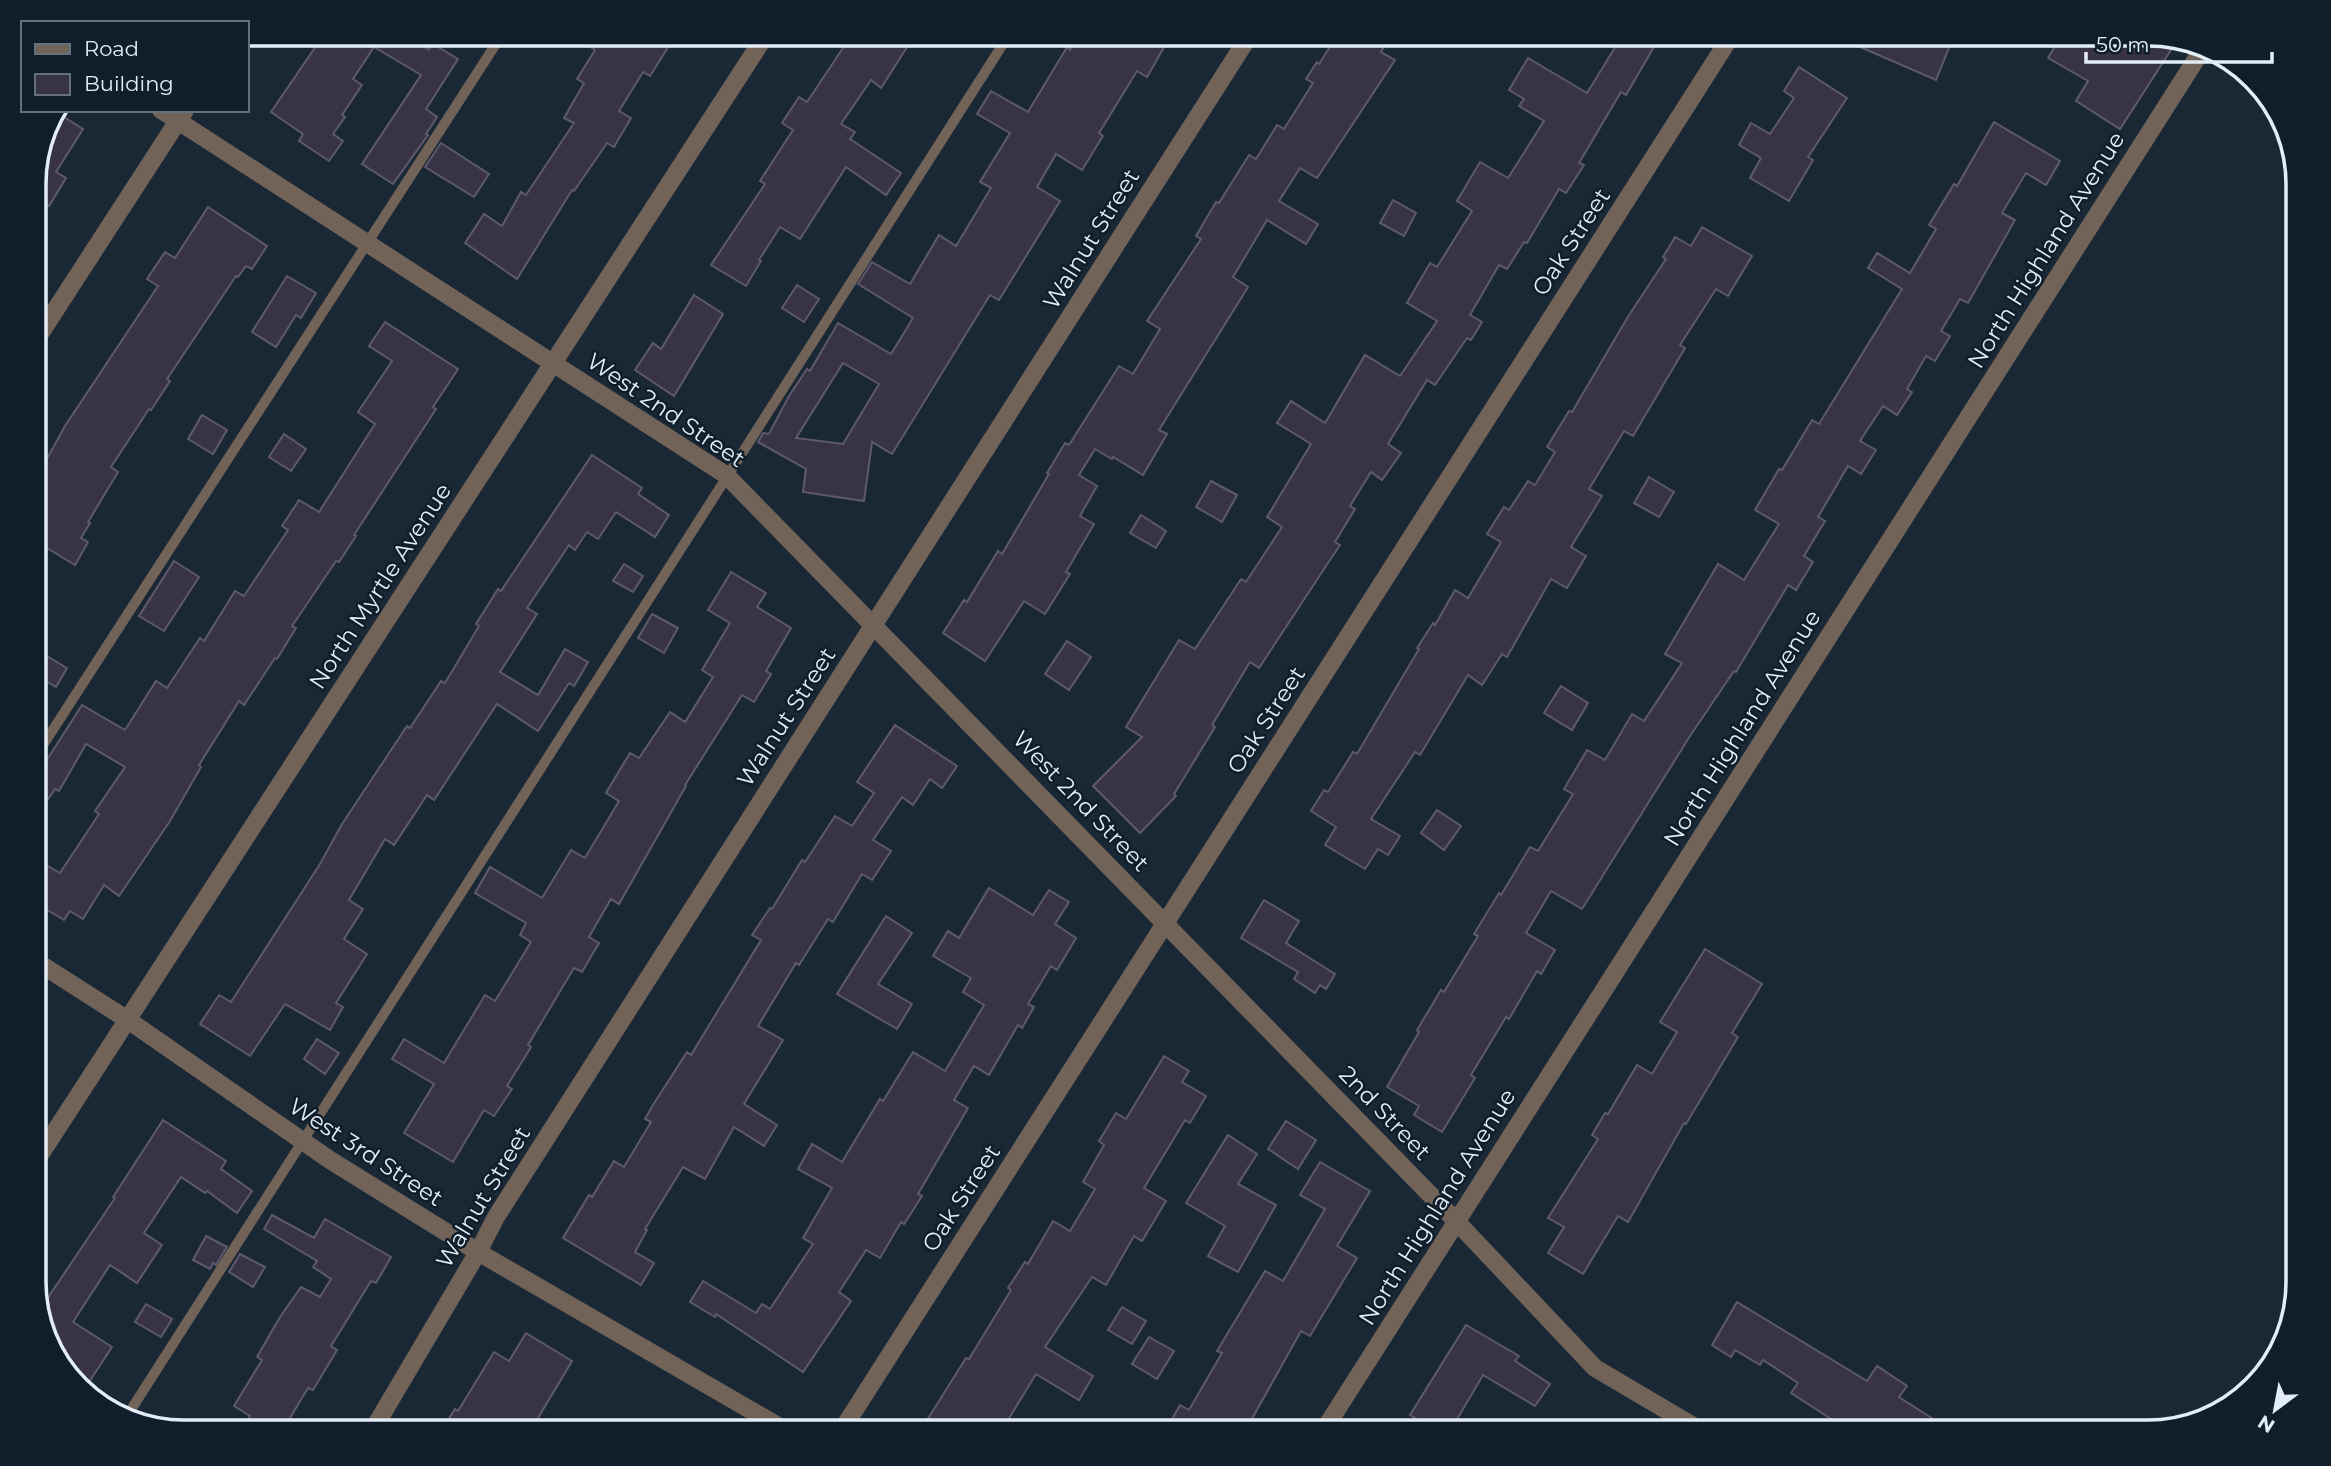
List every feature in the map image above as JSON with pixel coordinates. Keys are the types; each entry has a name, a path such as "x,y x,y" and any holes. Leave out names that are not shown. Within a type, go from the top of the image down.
{"street":[{"name":"North Myrtle Avenue","path":"46,1146 759,46"},
{"name":"Walnut Street","path":"379,1420 496,1217 1243,46"},
{"name":"Oak Street","path":"848,1420 1725,46"},
{"name":"North Highland Avenue","path":"1330,1420 2198,56"},
{"name":"West 2nd Street","path":"181,116 366,243 726,475 1165,923"},
{"path":"46,324 181,116"},
{"name":"2nd Street","path":"1165,923 1457,1222 1595,1368 1683,1420"},
{"name":"West 3rd Street","path":"46,968 128,1020 304,1143 478,1252 768,1420"}],"lane":[{"path":"46,740 495,46"},
{"path":"131,1410 304,1143 726,475 1002,46"}],"building":[{"path":"316,46 422,46 429,50 432,46 436,46 458,59 426,109 437,117 426,134 428,135 393,184 362,164 421,75 374,47 353,79 362,85 333,134 343,141 329,161 299,141 303,134 271,112"},
{"path":"589,46 669,46 650,76 643,72 619,111 631,118 614,147 607,143 574,191 572,190 517,279 465,243 484,214 502,226 521,192 526,195 574,123 564,118 584,83 577,79 595,50"},
{"path":"844,46 908,46 881,88 871,80 841,124 855,132 850,139 901,173 886,195 846,167 800,239 780,227 746,286 711,265 765,184 760,181 793,130 782,123 799,97 807,102"},
{"path":"1073,46 1165,46 1147,77 1137,71 1099,133 1103,136 1082,170 1056,154 1037,187 1060,201 999,300 990,295 892,454 872,442 864,501 803,492 806,469 758,442 763,433 769,434 789,396 807,369 810,371 838,323 891,354 913,318 858,284 872,262 910,284 939,235 956,246 991,188 980,182 1010,133 977,114 991,91 1028,112 1067,47 1070,50","holes":["843,363 879,384 843,444 796,438"]},
{"path":"1331,46 1384,46 1381,52 1395,60 1317,178 1300,168 1279,201 1318,224 1306,244 1267,220 1233,277 1248,287 1159,430 1167,434 1143,475 1095,449 1079,475 1097,486 1080,516 1094,524 1066,572 1070,574 1045,614 1024,601 985,661 943,633 964,600 967,602 998,551 1002,554 1065,443 1069,445 1119,366 1133,374 1160,329 1147,321 1201,239 1196,236 1216,202 1219,203 1249,155 1256,159 1277,125 1284,129 1313,83 1306,79 1317,62 1319,64"},
{"path":"1616,46 1654,46 1626,95 1621,92 1579,163 1584,165 1566,193 1559,189 1527,243 1524,242 1507,269 1499,265 1470,315 1482,322 1471,340 1467,338 1435,385 1427,380 1388,444 1401,453 1382,480 1371,472 1350,506 1355,509 1335,542 1340,545 1259,668 1250,662 1212,725 1215,727 1174,794 1176,796 1140,833 1093,786 1142,737 1126,727 1179,640 1195,649 1241,579 1246,582 1282,527 1267,517 1311,444 1277,423 1291,401 1325,423 1365,355 1400,376 1437,321 1407,303 1430,263 1437,267 1472,211 1457,201 1480,162 1508,178 1544,121 1519,106 1524,99 1509,90 1528,58 1587,93"},
{"path":"1858,46 1950,46 1936,80"},
{"path":"2055,46 2172,48 2120,129 2076,101 2088,81 2048,58"},
{"path":"1799,67 1847,98 1808,157 1813,160 1789,201 1750,178 1761,158 1739,145 1751,123 1770,134 1794,98 1784,91"},
{"path":"63,117 83,129 56,172 66,178 49,206 46,204 48,156"},
{"path":"1994,122 2060,161 2046,185 2026,173 2002,213 2015,220 1968,303 1960,299 1941,331 1950,336 1935,361 1926,356 1907,389 1912,392 1897,415 1883,406 1860,441 1876,450 1861,474 1848,466 1818,517 1825,521 1804,556 1813,562 1796,590 1788,585 1736,672 1734,671 1690,736 1582,909 1551,891 1526,933 1555,950 1541,974 1537,971 1509,1019 1506,1017 1471,1075 1475,1078 1442,1132 1414,1115 1419,1106 1387,1087 1419,1032 1417,1030 1478,936 1474,934 1499,893 1501,895 1530,847 1538,851 1573,794 1564,789 1587,750 1605,760 1632,714 1644,721 1682,663 1665,654 1718,564 1744,580 1779,524 1755,510 1812,420 1819,424 1902,289 1868,268 1877,253 1910,273 1936,229 1929,225 1954,184 1957,186"},
{"path":"441,143 489,174 474,197 425,167"},
{"path":"1393,200 1416,213 1404,236 1380,223"},
{"path":"208,207 267,246 252,269 246,266 238,277 236,276 167,379 170,381 111,467 118,472 88,522 90,523 81,538 88,542 75,565 46,547 46,460 65,426 158,286 147,279 165,252 175,258"},
{"path":"1702,227 1752,256 1728,296 1716,289 1680,345 1685,348 1633,436 1624,431 1589,489 1602,496 1571,547 1586,556 1567,588 1551,579 1507,657 1502,654 1482,685 1468,675 1420,755 1415,752 1371,819 1400,836 1388,855 1378,849 1365,869 1325,845 1336,827 1311,811 1324,790 1328,792 1353,752 1357,754 1419,649 1417,648 1433,623 1435,625 1455,590 1468,598 1501,542 1487,534 1504,507 1509,510 1528,481 1535,485 1555,452 1547,447 1569,411 1572,412 1629,315 1666,259 1663,257 1675,237 1691,246"},
{"path":"287,276 316,293 301,318 296,315 276,347 252,332"},
{"path":"797,285 819,299 804,322 782,308"},
{"path":"694,295 723,314 674,396 635,370 653,343 661,349"},
{"path":"385,322 458,369 433,407 436,409 354,535 356,536 292,626 296,628 277,659 275,658 244,705 239,701 199,765 201,767 170,821 119,896 104,885 83,919 70,911 64,920 46,909 46,865 60,873 99,814 95,811 125,767 86,744 59,791 55,789 46,802 46,761 82,705 125,730 156,681 167,688 200,638 204,641 235,591 244,596 288,530 282,526 299,500 319,512 375,424 358,412 392,361 369,346"},
{"path":"202,415 227,430 213,454 188,439"},
{"path":"284,434 306,449 291,471 269,457"},
{"path":"592,455 642,488 638,494 669,515 655,537 616,512 598,539 587,532 575,550 569,545 527,608 537,614 500,672 538,695 565,649 588,662 574,686 569,683 538,731 497,704 434,800 427,795 394,845 385,839 349,900 363,909 344,939 367,954 336,1003 343,1007 330,1030 285,1004 250,1056 200,1024 219,995 231,1002 320,864 342,824 407,726 410,728 441,681 445,683 498,589 501,591"},
{"path":"1649,477 1674,492 1659,517 1634,503"},
{"path":"1211,481 1237,495 1222,522 1196,507"},
{"path":"1141,515 1166,531 1156,548 1130,533"},
{"path":"174,561 199,577 164,631 139,616"},
{"path":"624,564 643,576 633,592 613,581"},
{"path":"731,572 766,593 757,607 791,628 766,671 771,674 754,702 742,695 685,785 619,904 611,899 589,937 599,943 582,972 574,968 528,1045 531,1047 507,1086 512,1089 494,1116 484,1110 453,1162 404,1133 434,1084 392,1059 404,1039 444,1063 485,995 495,1001 531,942 520,935 526,923 475,893 490,867 542,898 571,850 585,858 619,801 606,793 630,753 639,758 670,712 685,722 713,677 702,670 730,623 708,610"},
{"path":"652,614 678,628 664,653 638,638"},
{"path":"1067,641 1091,657 1069,690 1045,674"},
{"path":"46,656 67,668 56,687 46,681"},
{"path":"1561,686 1588,703 1572,730 1544,713"},
{"path":"895,725 957,766 942,788 930,779 913,805 902,797 873,840 891,851 872,880 862,874 833,922 828,919 799,965 796,963 758,1026 783,1040 744,1104 777,1125 764,1146 734,1127 705,1179 683,1167 645,1229 647,1230 635,1252 654,1263 641,1285 563,1238 614,1161 624,1167 651,1122 645,1119 653,1105 687,1052 691,1055 761,940 752,935 770,908 772,909 802,860 805,862 835,816 852,826 874,793 857,782"},
{"path":"1437,810 1461,826 1444,850 1421,833"},
{"path":"989,888 1033,915 1049,890 1069,902 1055,924 1076,938 1057,970 1051,966 1028,1004 1034,1007 1022,1028 1018,1025 989,1075 974,1066 954,1100 968,1108 918,1194 922,1196 904,1224 901,1222 880,1258 866,1250 839,1292 851,1301 803,1372 716,1314 715,1317 690,1302 703,1281 756,1313 762,1304 770,1309 813,1244 803,1238 832,1188 798,1169 812,1144 842,1162 880,1099 883,1101 913,1052 945,1071 984,1005 963,992 971,978 933,956 948,931 959,938"},
{"path":"1264,900 1299,921 1286,943 1335,974 1326,989 1320,985 1315,993 1294,979 1298,972 1241,938"},
{"path":"886,916 912,933 878,984 912,1004 897,1029 837,994"},
{"path":"1705,949 1762,984 1732,1033 1738,1037 1686,1124 1684,1123 1628,1222 1618,1216 1583,1274 1548,1253 1564,1227 1548,1218 1598,1139 1592,1135 1605,1113 1608,1114 1637,1065 1652,1074 1677,1032 1660,1022"},
{"path":"317,1039 339,1053 325,1074 304,1059"},
{"path":"1164,1056 1189,1071 1182,1082 1206,1096 1190,1123 1185,1120 1144,1188 1166,1201 1142,1241 1134,1236 1106,1285 1092,1277 1045,1347 1093,1376 1079,1400 1036,1374 1008,1420 927,1420 966,1358 969,1359 1011,1290 1008,1288 1025,1262 1028,1264 1053,1221 1070,1231 1095,1189 1083,1182 1104,1145 1099,1141 1116,1113 1126,1119"},
{"path":"163,1120 226,1161 221,1169 252,1191 237,1213 207,1191 205,1193 181,1177 144,1233 162,1245 137,1283 110,1265 73,1322 112,1347 89,1382 64,1352 53,1327 47,1299 115,1198 113,1197"},
{"path":"1286,1121 1316,1140 1298,1169 1268,1149"},
{"path":"1228,1135 1257,1154 1238,1184 1276,1205 1238,1272 1208,1256 1225,1226 1186,1203"},
{"path":"1320,1162 1370,1191 1337,1246 1357,1258 1310,1336 1301,1331 1251,1420 1171,1420 1180,1405 1189,1410 1222,1353 1217,1351 1265,1271 1283,1281 1325,1209 1300,1195"},
{"path":"272,1215 314,1238 325,1219 391,1257 376,1283 371,1281 331,1346 337,1350 313,1390 308,1388 289,1420 248,1420 250,1416 234,1406 262,1360 257,1357 301,1287 320,1297 331,1279 313,1267 317,1261 264,1229"},
{"path":"206,1236 227,1247 216,1265 213,1263 210,1269 193,1260"},
{"path":"240,1254 265,1267 253,1287 229,1272"},
{"path":"1737,1302 1867,1381 1877,1366 1907,1386 1899,1397 1935,1420 1833,1420 1791,1393 1798,1383 1763,1360 1760,1365 1735,1350 1731,1357 1712,1345"},
{"path":"146,1304 172,1319 161,1337 135,1322"},
{"path":"1122,1307 1146,1321 1132,1344 1108,1330"},
{"path":"1466,1325 1519,1356 1515,1361 1550,1384 1535,1406 1483,1375 1457,1420 1419,1420 1410,1415"},
{"path":"526,1333 572,1361 537,1420 448,1420 455,1409 458,1411 494,1352 509,1361"},
{"path":"1149,1337 1174,1351 1157,1379 1132,1364"}]}
